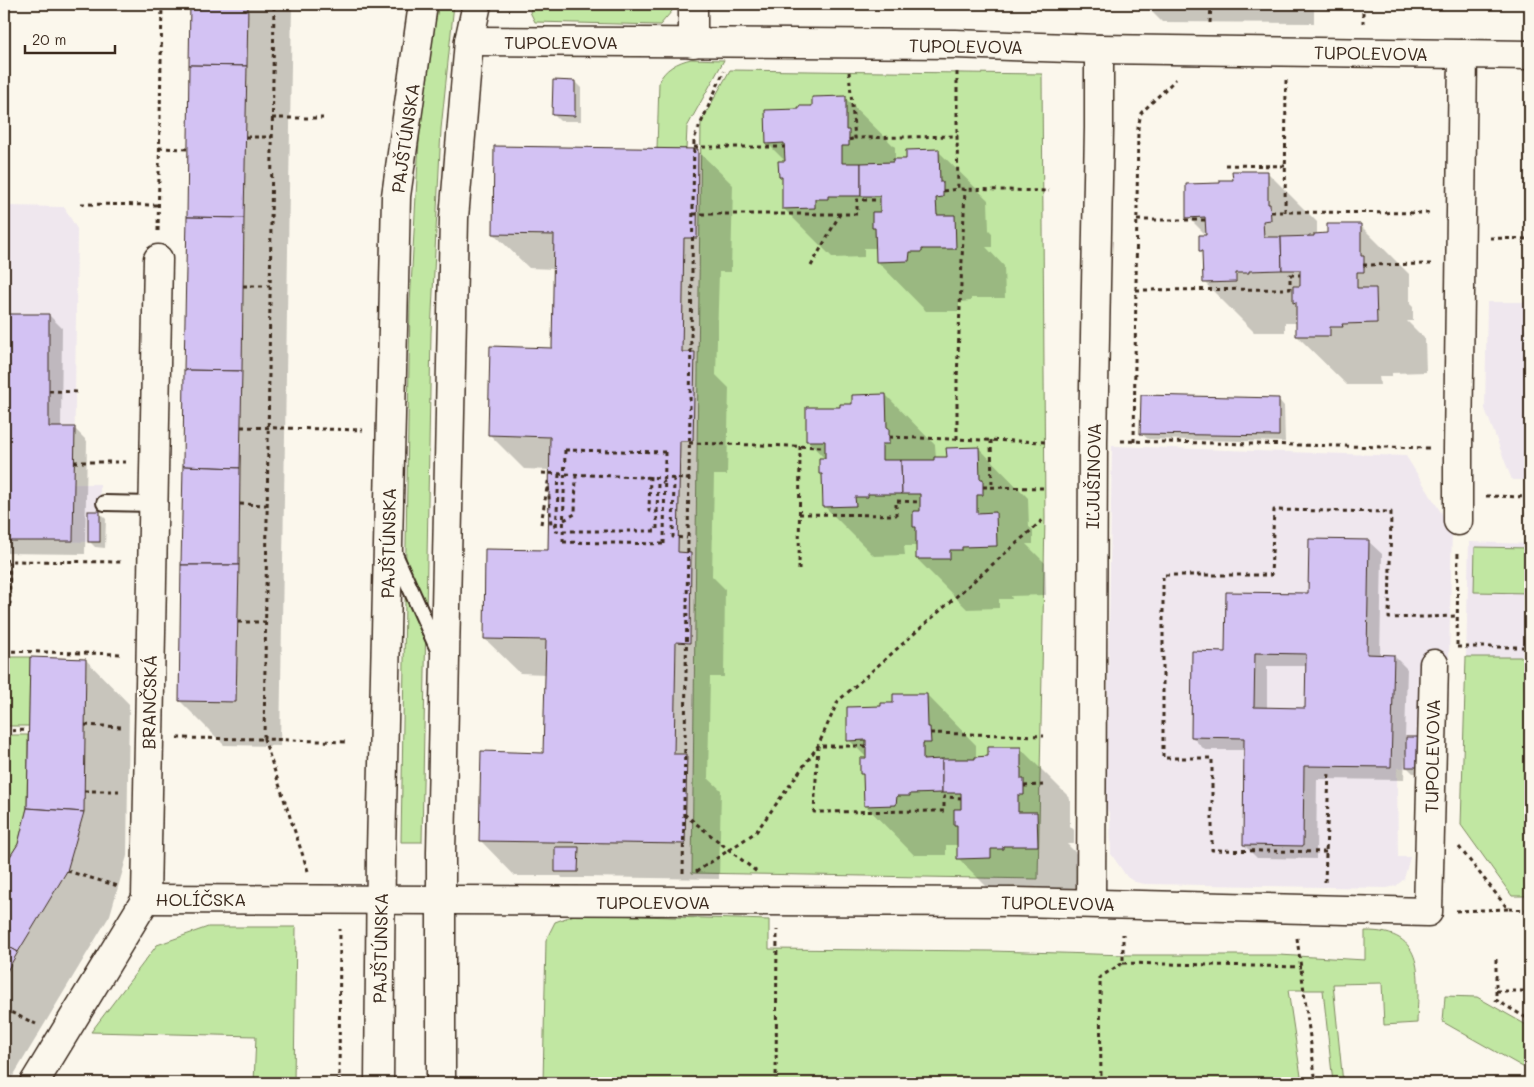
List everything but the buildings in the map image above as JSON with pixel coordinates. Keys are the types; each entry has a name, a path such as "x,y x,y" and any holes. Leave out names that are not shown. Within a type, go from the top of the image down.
{"street":[{"name":"PAJŠTÚNSKA","path":"379,1083 381,899 396,196 423,4"},
{"path":"441,1083 445,664 454,218 469,41 477,4"},
{"path":"693,4 693,43"},
{"name":"TUPOLEVOVA","path":"469,41 955,44 1099,49 1530,55"},
{"name":"IĽJUŠINOVA","path":"1091,903 1093,441 1100,128 1099,49"},
{"path":"1458,508 1463,54"},
{"name":"BRANČSKÁ","path":"146,899 158,259"},
{"name":"TUPOLEVOVA","path":"442,900 1091,903 1428,912 1430,841 1445,659"},
{"name":"HOLÍČSKA","path":"34,1083 146,899 442,900"}],"lane":[{"path":"104,503 153,504"},
{"path":"388,538 445,664"}],"path":[{"path":"158,259 162,4"},
{"path":"274,4 264,739 309,876"},
{"path":"848,44 855,138"},
{"path":"955,44 958,189"},
{"path":"1285,212 1286,52"},
{"path":"683,880 694,139 726,67"},
{"path":"1134,442 1138,128 1141,113 1176,78"},
{"path":"272,118 323,118"},
{"path":"246,136 272,137"},
{"path":"849,140 855,138 958,136"},
{"path":"694,147 785,148"},
{"path":"159,148 188,148"},
{"path":"1225,165 1285,166"},
{"path":"943,191 958,189 1049,191"},
{"path":"957,439 965,189"},
{"path":"693,214 857,214 857,200 879,200"},
{"path":"81,204 158,205"},
{"path":"1271,212 1462,225 1530,239"},
{"path":"811,266 840,214"},
{"path":"1137,220 1206,220"},
{"path":"1363,265 1461,264"},
{"path":"1136,290 1290,289 1290,275 1300,275"},
{"path":"243,286 270,286"},
{"path":"49,392 81,392"},
{"path":"241,427 391,430"},
{"path":"889,437 1046,442"},
{"path":"991,440 992,487"},
{"path":"1116,441 1458,449"},
{"path":"689,443 825,447"},
{"path":"799,570 800,446"},
{"path":"565,450 666,452 665,481 664,544 563,542 565,450"},
{"path":"74,462 134,462"},
{"path":"542,472 688,479"},
{"path":"559,474 556,531 657,531 658,484 665,481"},
{"path":"564,520 575,514 576,474"},
{"path":"650,476 649,511 657,512"},
{"path":"674,478 674,538 688,538"},
{"path":"541,524 548,482 551,525 556,525"},
{"path":"983,487 1045,488"},
{"path":"1445,659 1457,647 1458,508 1530,497"},
{"path":"800,514 896,515 896,501 920,502"},
{"path":"240,504 266,505"},
{"path":"1326,852 1212,850 1212,758 1163,758 1164,574 1271,575 1274,510 1391,512 1389,618 1457,616"},
{"path":"690,875 756,832 818,746 838,700 1045,518"},
{"path":"4,560 132,562"},
{"path":"4,612 10,603 9,561"},
{"path":"238,622 266,622"},
{"path":"1457,647 1530,647"},
{"path":"4,651 150,655"},
{"path":"85,725 129,727"},
{"path":"4,731 29,730"},
{"path":"930,733 1044,736"},
{"path":"168,738 346,742"},
{"path":"818,746 866,746"},
{"path":"818,746 814,812 944,811 944,798 961,798"},
{"path":"1325,887 1329,772"},
{"path":"1024,786 1043,785"},
{"path":"84,791 120,791"},
{"path":"684,814 762,876"},
{"path":"1430,841 1454,841 1508,909"},
{"path":"66,871 120,886"},
{"path":"776,1083 778,902"},
{"path":"1294,909 1316,1083"},
{"path":"1428,912 1530,910"},
{"path":"338,1083 340,920"},
{"path":"1123,925 1123,963"},
{"path":"1496,959 1496,1000 1530,1020"},
{"path":"1101,1083 1100,977 1123,963 1301,966"},
{"path":"1496,991 1530,991"},
{"path":"4,1009 44,1027"}],"shaded area":[{"path":"4,206 64,207 77,229 74,484 100,484 100,542 4,541"},
{"path":"1487,302 1530,302 1530,480 1512,480 1485,409"},
{"path":"1112,446 1406,456 1452,530 1449,659 1424,657 1419,767 1397,768 1398,857 1410,857 1404,879 1396,886 1387,888 1145,884 1135,882 1127,877 1111,854 1110,815 1106,807"},
{"path":"1469,542 1530,544 1530,657 1466,657"}],"green space":[{"path":"437,4 454,4 441,129 431,333 422,842 401,842 410,304 420,124"},
{"path":"532,4 678,4 660,25 535,22 530,12"},
{"path":"691,59 724,60 687,127 686,149 657,149 659,82 664,73 672,67"},
{"path":"730,70 1042,74 1045,518 1038,879 692,873 701,122"},
{"path":"1475,547 1530,548 1530,593 1474,592"},
{"path":"6,657 30,657 29,726 8,726 4,721"},
{"path":"1466,657 1530,657 1530,896 1512,896 1461,825"},
{"path":"10,735 28,735 27,808 18,844 4,866 6,739"},
{"path":"577,914 769,920 769,949 991,951 1127,955 1279,955 1365,960 1365,931 1385,933 1400,938 1409,948 1415,959 1418,973 1417,1023 1384,1025 1382,983 1333,984 1343,1083 1333,1083 1323,990 1288,990 1302,1083 543,1083 546,940 555,922"},
{"path":"208,927 296,927 294,1083 254,1083 256,1036 91,1032 157,945"},
{"path":"1445,996 1477,997 1530,1027 1530,1071 1443,1022"}]}
